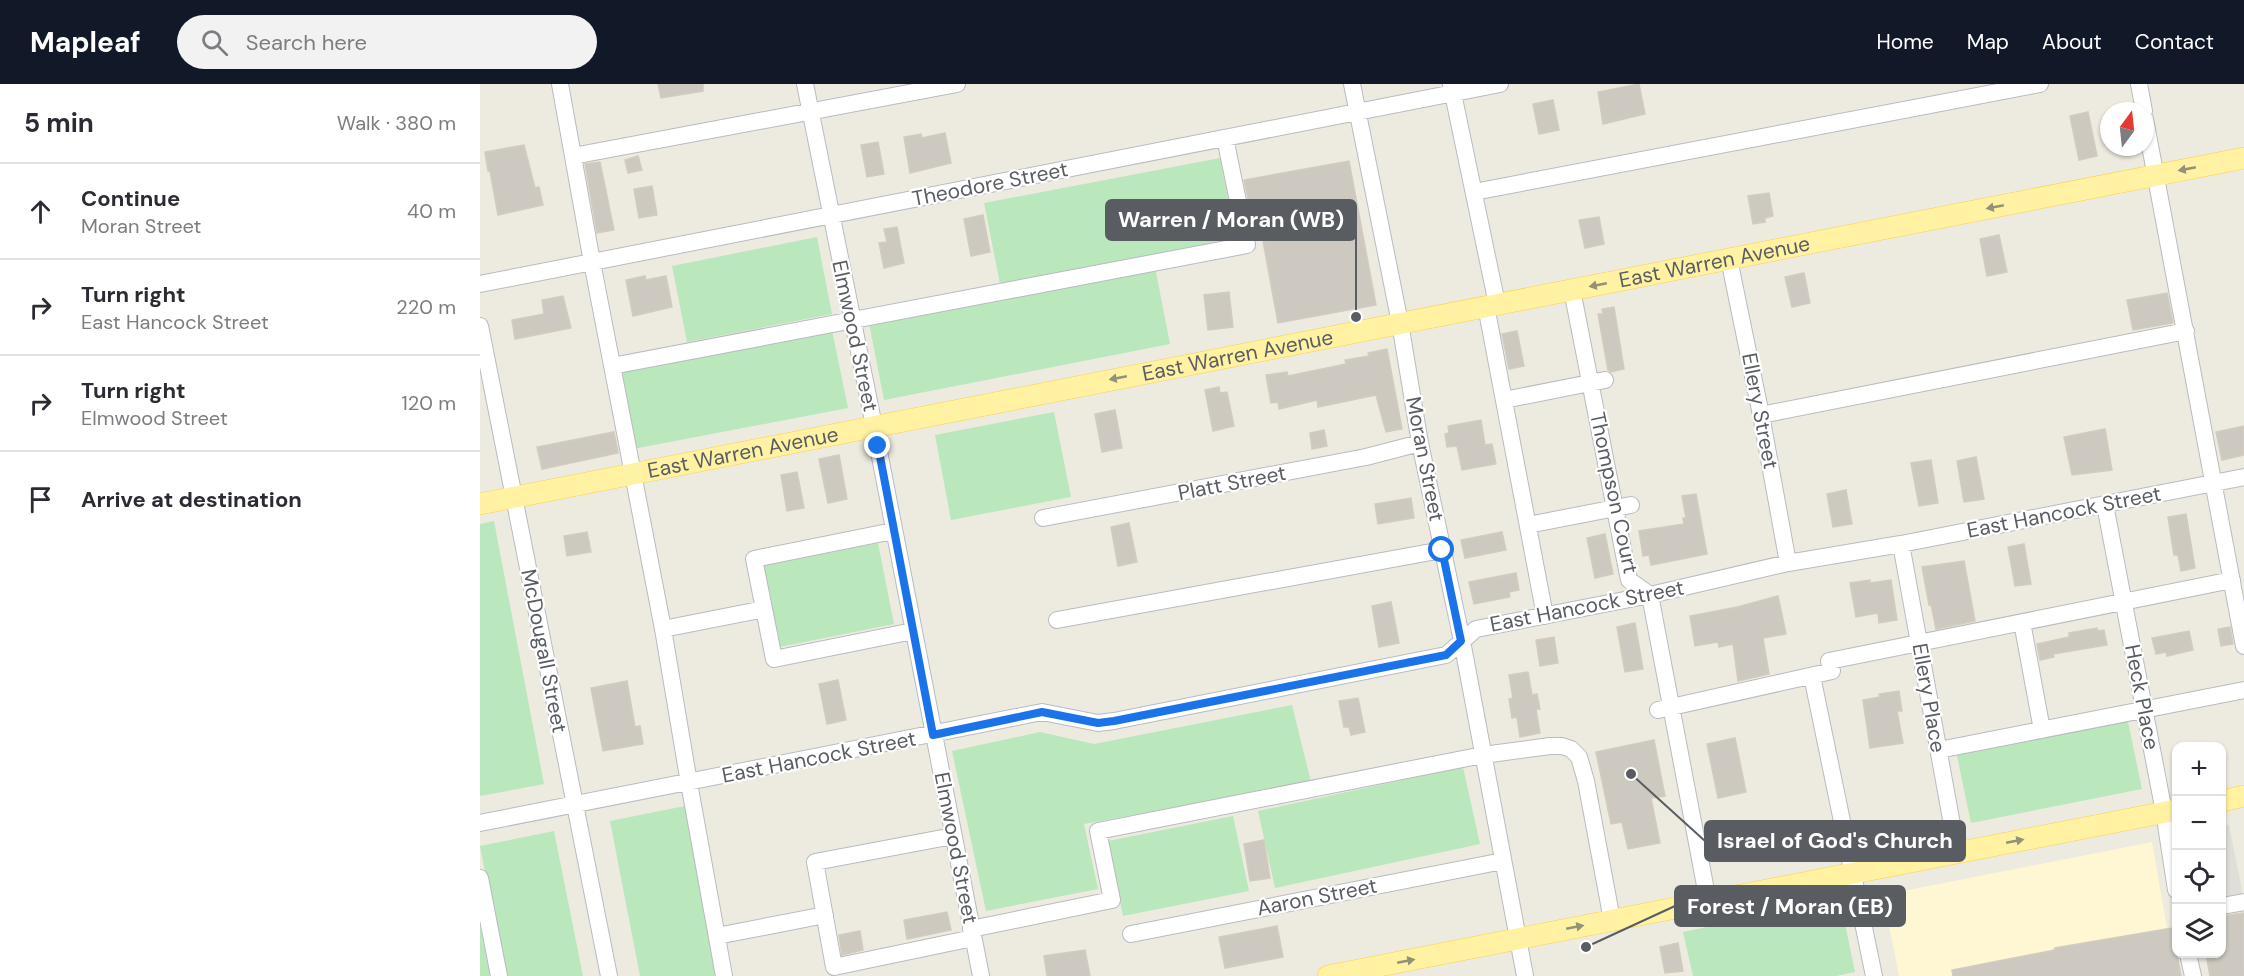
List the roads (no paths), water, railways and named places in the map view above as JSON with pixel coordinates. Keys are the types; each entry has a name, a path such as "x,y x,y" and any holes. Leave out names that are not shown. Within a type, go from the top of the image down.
{"main road":[{"name":"East Warren Avenue","path":"480,504 2244,158"},
{"path":"2226,800 2244,796"},
{"path":"1328,976 2170,811"}],"street":[{"path":"560,84 663,629 724,976"},
{"name":"Elmwood Street","path":"805,84 981,976"},
{"path":"573,156 957,84"},
{"name":"Moran Street","path":"1352,84 1525,976"},
{"name":"Theodore Street","path":"480,284 1225,138 1452,89 1500,84"},
{"path":"1474,192 2040,84"},
{"path":"2139,84 2142,102"},
{"path":"1452,89 1474,192 1504,400 1545,616"},
{"path":"612,366 1247,245 1225,138"},
{"path":"2152,156 2244,646"},
{"name":"Ellery Street","path":"1729,259 1788,563"},
{"name":"Thompson Court","path":"1572,290 1598,381 1623,506 1629,580 1650,595 1665,708 1708,901"},
{"name":"McDougall Street","path":"480,326 609,976"},
{"path":"1761,415 2186,332"},
{"path":"1504,400 1598,381"},
{"name":"Platt Street","path":"1043,519 1366,457 1420,443"},
{"name":"East Hancock Street","path":"480,823 1042,712 1098,723 1114,721 1446,655 1476,629 1650,595 1788,563 1901,544 2244,477"},
{"name":"Heck Place","path":"2104,505 2144,710 2170,811 2173,850"},
{"path":"1528,525 1623,506"},
{"path":"893,531 754,559 774,659 913,631"},
{"name":"Ellery Place","path":"1901,544 1957,852"},
{"path":"1057,620 1442,550"},
{"path":"1665,708 1832,672 1829,661 2232,580"},
{"path":"663,629 764,609"},
{"path":"2022,622 2042,730"},
{"path":"1812,676 1874,976"},
{"path":"1939,750 2244,690"},
{"path":"953,836 815,862 834,967 1112,900 1098,831 1483,755 1550,746 1571,749 1579,757 1586,781 1612,920"},
{"name":"Aaron Street","path":"1131,934 1503,861"},
{"path":"480,879 499,976"},
{"path":"2226,905 2244,902"},
{"path":"717,936 825,915"},
{"path":"2189,958 2193,976"}],"place":[{"name":"Warren / Moran (WB)","path":"1356,317"},
{"name":"Israel of God's Church","path":"1631,774"},
{"name":"Forest / Moran (EB)","path":"1586,947"}]}
